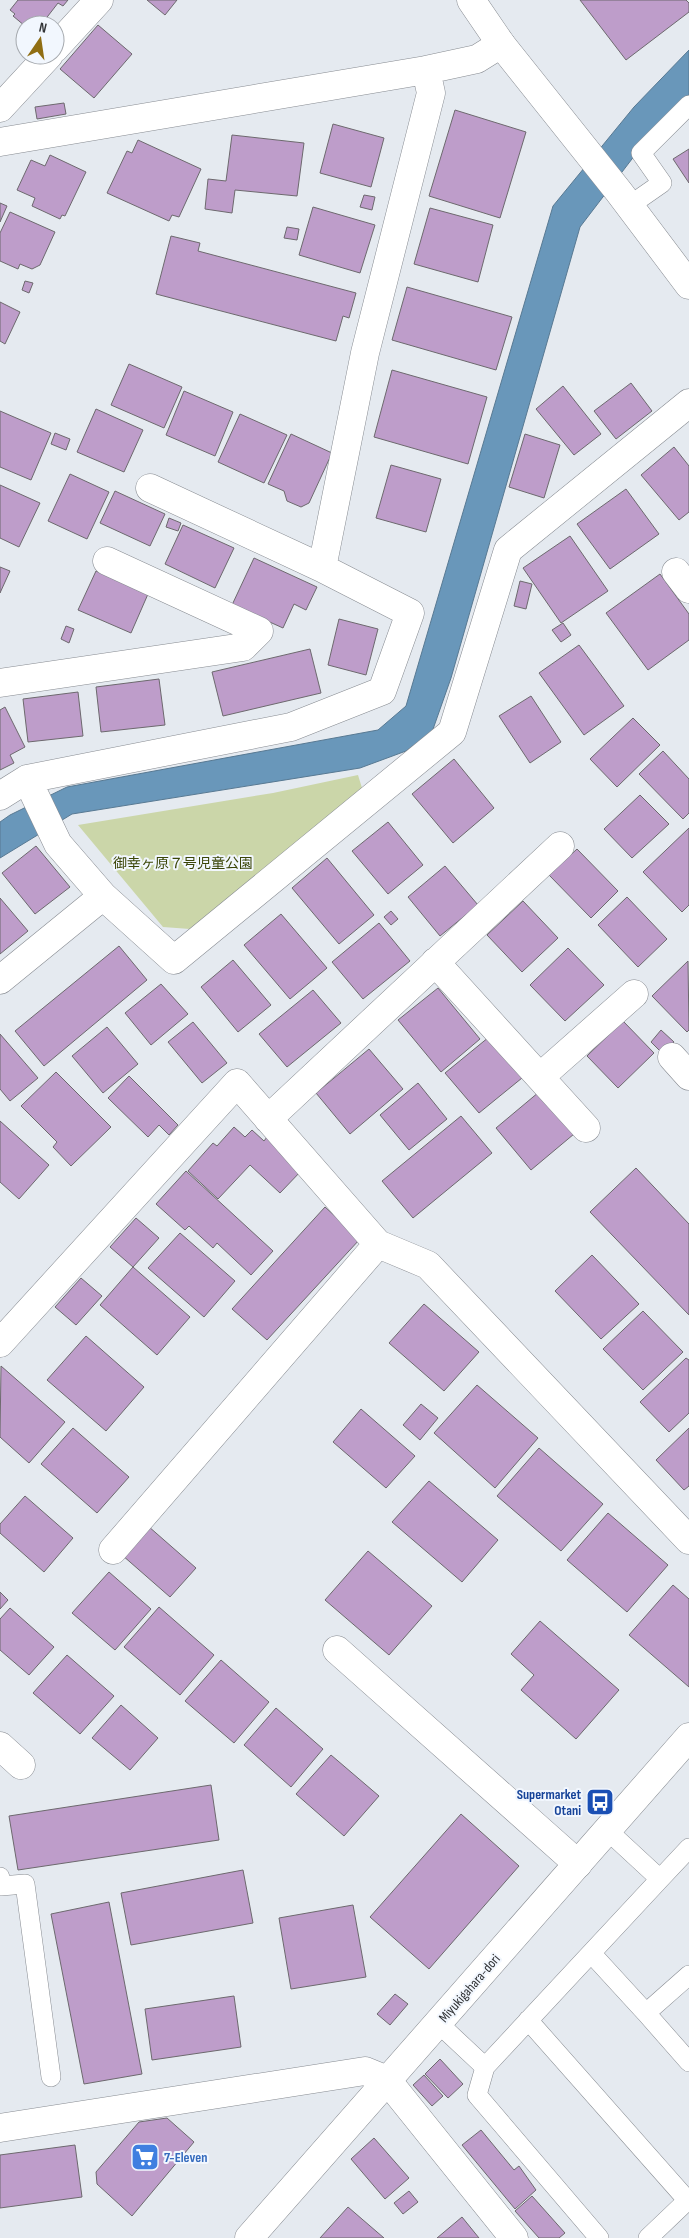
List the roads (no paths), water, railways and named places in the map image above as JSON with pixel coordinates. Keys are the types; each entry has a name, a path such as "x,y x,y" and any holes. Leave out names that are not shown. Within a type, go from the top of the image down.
{"street":[{"path":"65,37 99,0"},
{"path":"470,0 501,44 624,199 689,286"},
{"path":"1,138 426,70 477,59 501,44"},
{"path":"0,108 40,65"},
{"path":"322,568 366,353 432,93 426,70"},
{"path":"27,779 58,844 103,896 174,960 452,732 508,550 689,403"},
{"path":"0,796 27,779 291,727 382,691 410,613 322,568 150,488"},
{"path":"0,683 243,647 259,631 107,561"},
{"path":"268,1119 560,846"},
{"path":"0,980 103,896"},
{"path":"436,962 586,1128"},
{"path":"540,1077 634,994"},
{"path":"0,1344 237,1083 378,1244 428,1265 689,1540"},
{"path":"113,1550 378,1244"},
{"path":"337,1650 578,1864"},
{"name":"Miyukigahara-dori","path":"249,2238 689,1737"},
{"path":"0,1746 22,1765"},
{"path":"0,2128 365,2071 387,2080 514,2238"}],"lane":[{"path":"624,199 662,183 641,153 689,105"},
{"path":"606,1830 660,1880"},
{"path":"599,2238 477,2095 485,2066 689,1848"},
{"path":"0,1878 1,1886 25,1884 51,2077"},
{"path":"592,1953 689,2062"},
{"path":"646,2013 689,1975"},
{"path":"528,2020 689,2201 648,2238"},
{"path":"438,2023 485,2066"}],"water":[{"path":"689,50 689,97 648,138 580,227 451,678 432,732 406,751 360,768 72,814 0,858 0,822 10,815 67,787 378,730 406,706 553,206 634,107"}],"place":[{"name":"Supermarket Otani","path":"600,1802"},
{"name":"7-Eleven","path":"145,2157"}],"park label":[{"name":"御幸ヶ原７号児童公園","path":"183,863"}]}
